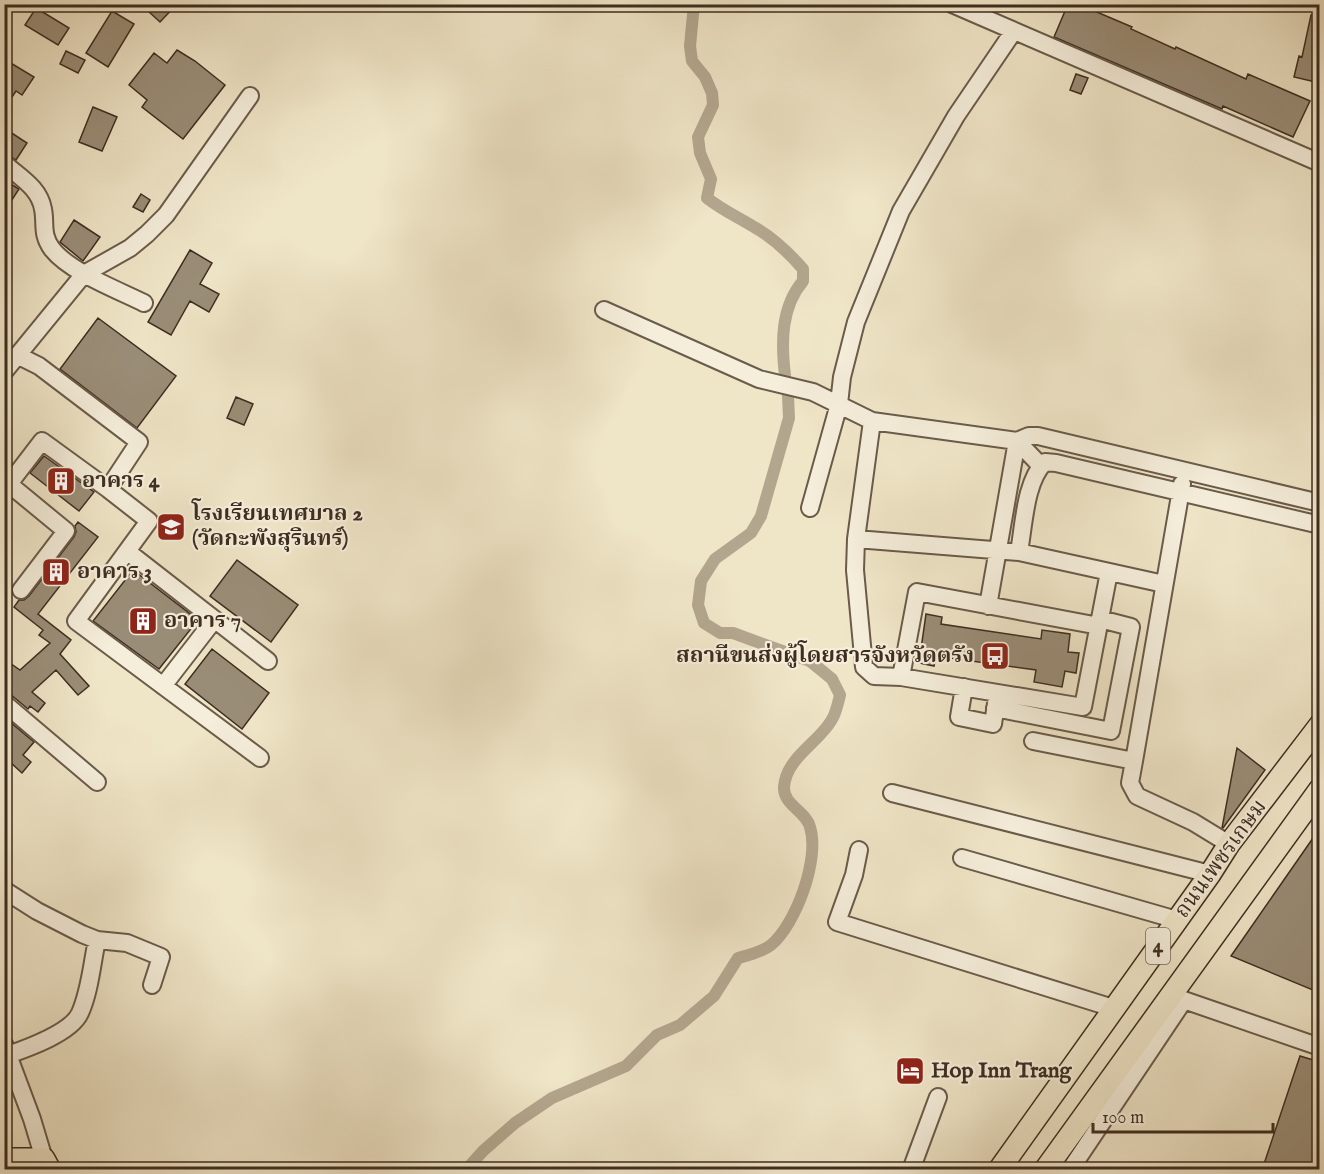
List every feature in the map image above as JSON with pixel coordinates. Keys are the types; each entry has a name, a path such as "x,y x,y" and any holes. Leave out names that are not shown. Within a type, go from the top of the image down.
{"main road":[{"name":"ถนนเพชรเกษม","path":"999,1170 1229,844 1320,725"},
{"name":"ถนนเพชรเกษม","path":"1045,1170 1178,998 1320,789"},
{"path":"4,1159 47,1164"}],"street":[{"path":"952,4 1320,163"},
{"path":"810,508 839,404 842,377 855,322 901,211 957,116 1013,32"},
{"path":"4,372 84,274 129,248 166,215 250,96"},
{"path":"4,163 30,183 43,208 43,231 52,249 84,274 144,303"},
{"path":"604,310 759,379 813,392 872,421 1017,441 1029,436 1038,436 1320,503"},
{"path":"17,355 39,366 139,442 108,489"},
{"path":"872,421 856,539 855,570 864,667 874,676 901,676 964,687 997,700 1111,731 1131,627 988,606 917,592 901,676"},
{"path":"21,590 66,531 7,482 42,441 149,521 76,621 260,758"},
{"path":"1017,441 1041,466"},
{"path":"988,606 996,549 1017,441"},
{"path":"1019,552 1032,482 1037,470 1045,462 1320,525"},
{"path":"1185,470 1130,783 1137,796 1193,822 1229,844"},
{"path":"856,539 1019,552 1164,584"},
{"path":"128,552 268,661"},
{"path":"997,700 1083,707 1108,572"},
{"path":"163,686 214,620"},
{"path":"964,687 959,717 993,724 997,700"},
{"path":"4,703 97,782"},
{"path":"1033,741 1134,761"},
{"path":"892,793 1210,874"},
{"path":"859,850 854,875 837,922 1113,1008"},
{"path":"962,858 1177,920"},
{"path":"4,890 37,911 82,934 97,940 127,943 162,957 152,985"},
{"path":"47,1164 6,1049 31,1047 76,1020 85,998 97,940"},
{"path":"1070,1170 1178,998 1320,1047"},
{"path":"911,1170 938,1097"}],"building":[{"path":"154,4 177,4 160,22 148,11"},
{"path":"1068,4 1078,4 1246,79 1248,74 1310,101 1293,137 1054,37"},
{"path":"36,8 69,28 58,45 25,25"},
{"path":"112,11 134,24 108,67 86,53"},
{"path":"1311,15 1320,16 1320,83 1294,77 1299,56 1302,57"},
{"path":"177,50 225,85 183,139 142,107 147,100 129,85 154,53 167,63"},
{"path":"66,51 85,60 78,73 60,64"},
{"path":"4,59 34,77 22,95 16,91 4,109"},
{"path":"1076,74 1088,78 1081,94 1070,90"},
{"path":"93,107 117,117 102,151 79,142"},
{"path":"4,128 27,143 16,160 4,153"},
{"path":"4,180 19,189 4,212"},
{"path":"141,194 150,200 143,212 133,207"},
{"path":"74,220 100,237 83,261 60,242"},
{"path":"190,250 212,263 200,284 219,294 209,312 190,301 171,335 148,322"},
{"path":"98,318 176,376 137,428 60,369"},
{"path":"236,397 253,404 244,425 227,418"},
{"name":"อาคาร 4","path":"44,456 94,492 79,511 30,473"},
{"path":"78,522 98,537 38,614 71,640 60,654 89,686 78,695 56,670 32,692 45,703 38,712 30,706 28,709 4,689 4,659 20,670 50,643 39,635 43,630 14,607 19,600 24,600 29,596 74,537 75,526"},
{"path":"237,560 298,605 271,642 210,596"},
{"path":"133,570 198,620 159,669 93,621"},
{"path":"926,614 942,617 941,624 1041,639 1042,630 1070,634 1068,652 1079,653 1076,673 1065,671 1062,687 1034,682 1036,670 936,656 934,666 919,663"},
{"path":"212,649 269,693 242,729 185,684"},
{"path":"4,717 34,742 23,755 31,762 22,773 11,763 4,771"},
{"path":"1237,748 1265,770 1222,828"},
{"path":"1320,828 1320,993 1231,956"},
{"path":"1300,1056 1320,1062 1320,1170 1262,1170"}],"waterway":[{"path":"694,4 690,46 692,61 705,77 712,93 713,105 698,137 700,153 711,179 707,198 768,236 803,269 803,281 790,302 784,325 785,375"},
{"path":"466,1170 483,1151 515,1123 552,1098 626,1066 657,1035 680,1025 714,996 738,958 771,945 789,922 797,907 809,873 812,840 808,821 787,799 784,787 786,777 796,759 831,721 840,695 832,679 810,661 733,633 720,633 704,623 698,605 701,581 715,559 751,533 761,516 789,418 788,396"}],"place":[{"name":"อาคาร 4","path":"61,481"},
{"name":"โรงเรียนเทศบาล 2 (วัดกะพังสุรินทร์)","path":"171,527"},
{"name":"อาคาร 3","path":"56,572"},
{"name":"อาคาร 7","path":"143,621"},
{"name":"สถานีขนส่งผู้โดยสารจังหวัดตรัง","path":"995,656"},
{"name":"Hop Inn Trang","path":"910,1071"}]}
